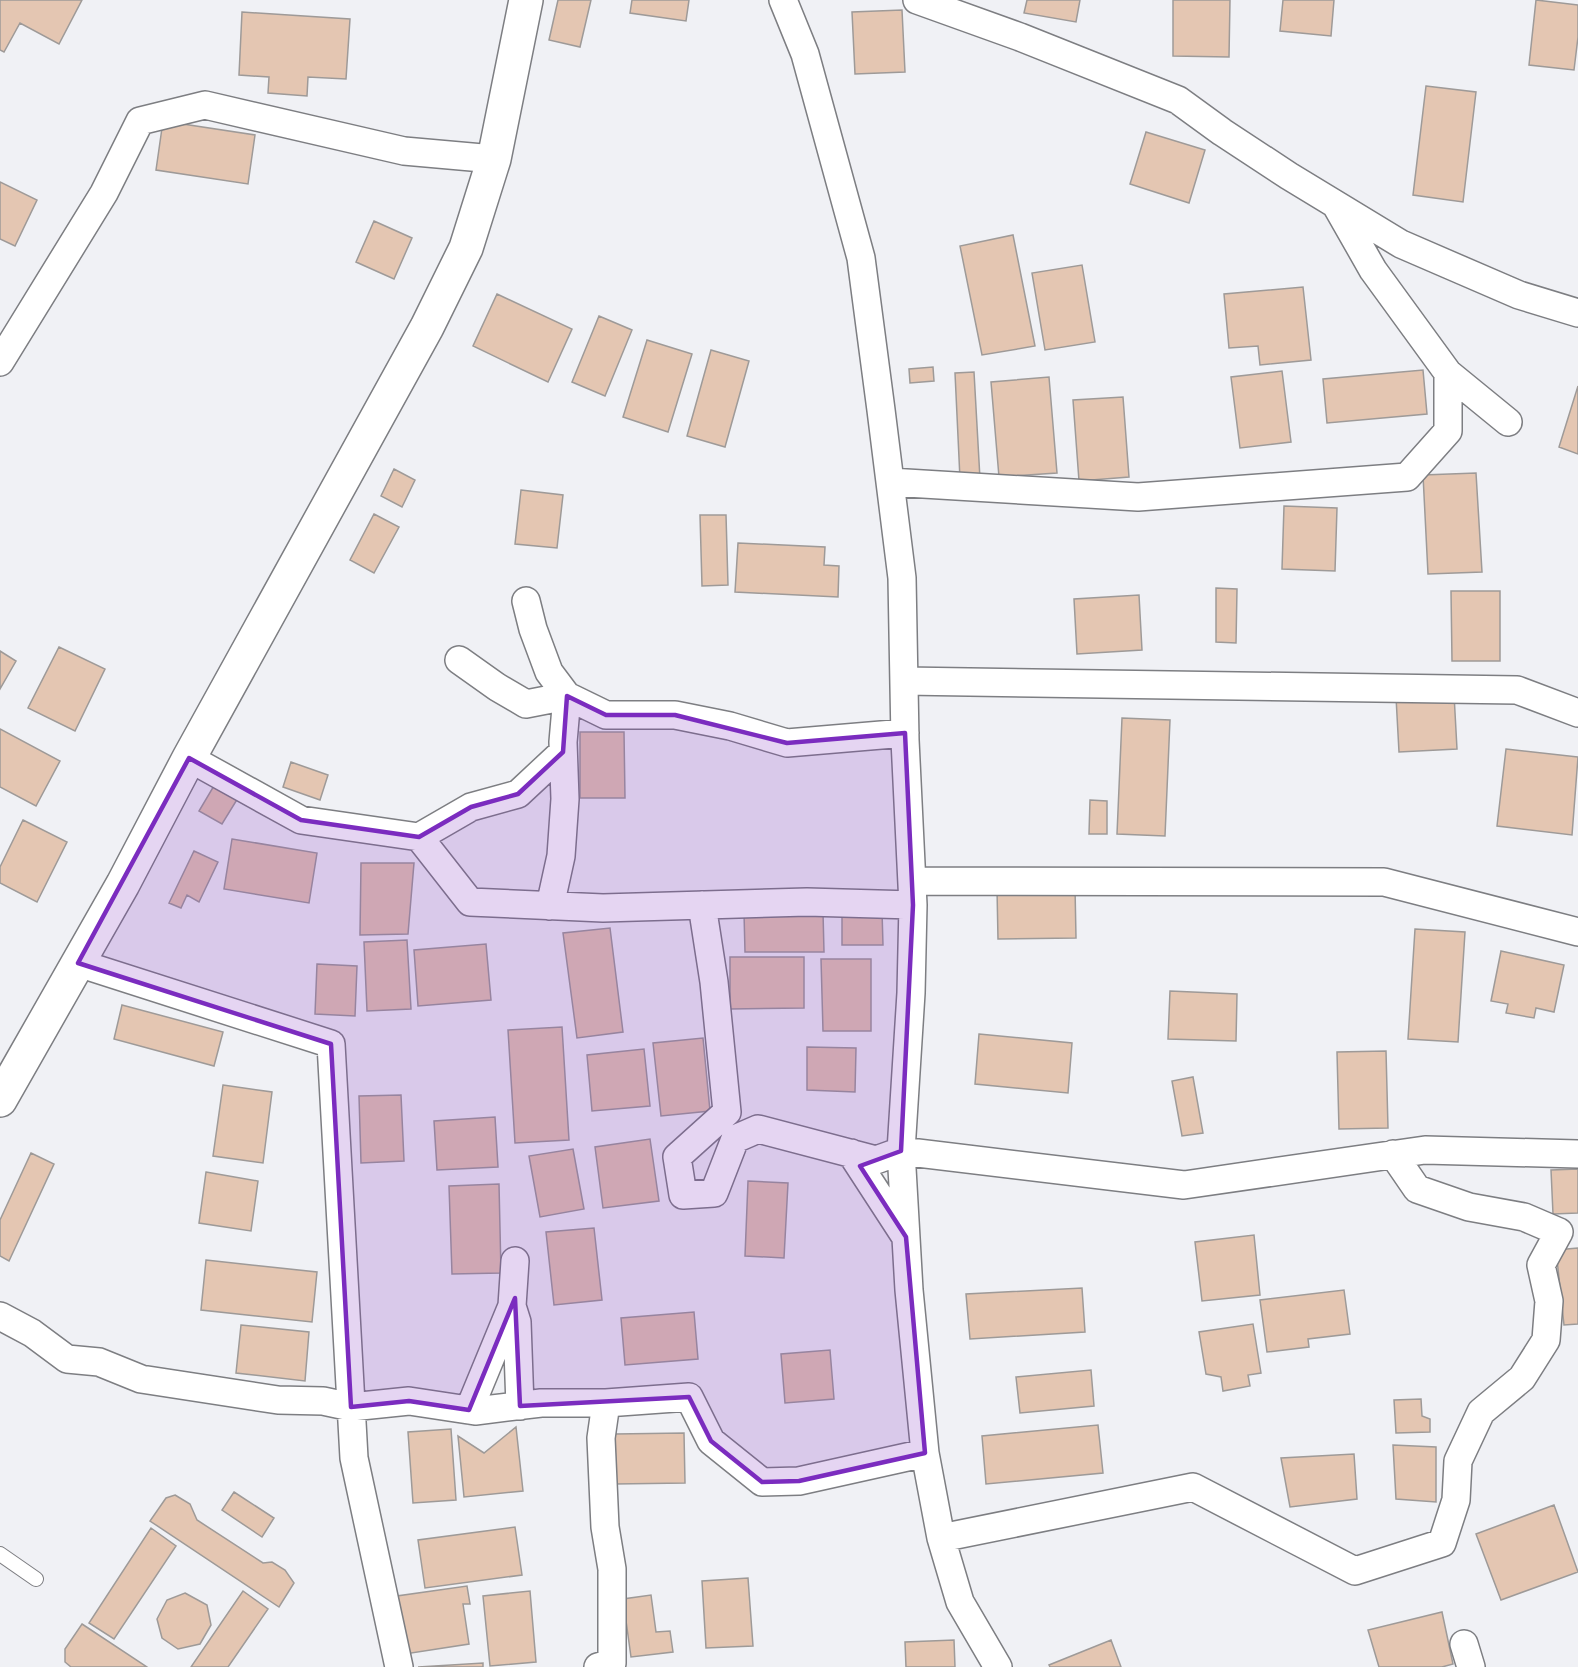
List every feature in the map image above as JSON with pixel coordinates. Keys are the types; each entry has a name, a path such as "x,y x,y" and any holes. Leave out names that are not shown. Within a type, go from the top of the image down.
{"street":[{"path":"0,1100 123,884 189,758 427,327 466,248 494,159 526,0"},
{"path":"783,0 805,54 861,258 902,578 905,733 912,893 912,993 901,1151 906,1237 925,1453 941,1538 960,1602 998,1667"},
{"path":"917,0 1020,37 1178,100 1222,132 1401,244 1519,295 1578,313"},
{"path":"0,362 104,193 140,122 205,105 404,151 494,159"},
{"path":"1336,204 1373,270 1448,373 1508,422"},
{"path":"890,482 1138,497 1407,477 1448,431 1448,373"},
{"path":"526,601 533,629 549,672 567,696 606,716 675,715 730,726 787,743 905,733"},
{"path":"459,660 526,704 567,696"},
{"path":"904,681 1517,690 1578,713"},
{"path":"550,906 561,856 565,799 563,752 567,696"},
{"path":"189,758 301,820 419,837 471,807 518,794 563,752"},
{"path":"419,837 470,902 603,908 807,902 912,893 1384,882 1578,932"},
{"path":"702,905 714,982 727,1112 677,1157 683,1195 714,1193 735,1139 758,1129 876,1160 901,1151 1184,1185 1425,1149 1578,1154"},
{"path":"78,963 331,1044 354,1458 399,1667"},
{"path":"851,1153 906,1237"},
{"path":"941,1538 1193,1487 1355,1571 1442,1543 1456,1500 1458,1461 1480,1412 1522,1378 1546,1340 1549,1302 1541,1265 1559,1232 1524,1217 1469,1207 1417,1190 1394,1154"},
{"path":"469,1410 512,1306 515,1261"},
{"path":"512,1306 517,1322 520,1406"},
{"path":"0,1316 32,1333 67,1359 99,1362 141,1379 278,1400 323,1401 351,1407 409,1401 475,1411 541,1403 606,1403 689,1397 711,1441 762,1482 799,1481 925,1453"},
{"path":"598,1667 612,1663 613,1630 612,1569 605,1527 601,1438 606,1403"}],"lane":[{"path":"0,1554 36,1579"}],"highlighted area":[{"path":"567,696 606,715 675,715 787,743 905,733 913,905 901,1151 860,1166 906,1237 925,1453 799,1481 762,1482 711,1441 689,1397 520,1406 515,1298 469,1410 409,1401 351,1407 331,1044 78,963 189,758 301,820 419,837 471,807 518,794 563,752"}],"building":[{"path":"0,0 82,0 59,44 20,23 4,52 0,50"},
{"path":"558,0 591,0 580,47 549,40"},
{"path":"632,0 689,0 686,21 630,13"},
{"path":"1027,0 1080,0 1076,22 1024,13"},
{"path":"1173,0 1230,0 1229,57 1173,56"},
{"path":"1283,0 1334,0 1331,36 1280,31"},
{"path":"1536,0 1578,5 1578,37 1574,70 1529,65"},
{"path":"902,10 905,72 855,74 852,12"},
{"path":"242,12 350,19 346,79 308,77 307,96 268,93 269,77 239,75"},
{"path":"1426,86 1476,92 1463,202 1413,195"},
{"path":"163,121 255,135 248,184 156,170"},
{"path":"1146,132 1205,150 1189,203 1130,184"},
{"path":"0,182 37,200 15,246 0,239"},
{"path":"374,221 412,238 394,279 356,262"},
{"path":"1013,235 1035,346 982,355 960,246"},
{"path":"1082,265 1095,342 1045,350 1032,273"},
{"path":"1303,287 1311,360 1260,365 1258,346 1229,348 1224,294"},
{"path":"497,294 572,329 548,382 473,346"},
{"path":"599,316 632,330 605,396 572,382"},
{"path":"647,340 692,354 668,432 623,417"},
{"path":"711,350 749,361 725,447 687,436"},
{"path":"933,367 934,381 910,383 909,369"},
{"path":"1423,370 1427,414 1327,423 1323,379"},
{"path":"1282,371 1291,442 1240,448 1231,377"},
{"path":"974,372 980,479 960,479 955,373"},
{"path":"1049,377 1057,473 999,477 991,382"},
{"path":"1578,386 1578,454 1559,447"},
{"path":"1123,397 1129,477 1079,481 1073,400"},
{"path":"394,469 415,480 402,507 381,496"},
{"path":"1476,473 1482,572 1428,574 1423,475"},
{"path":"521,490 563,495 557,548 515,544"},
{"path":"1284,506 1337,508 1335,571 1282,569"},
{"path":"374,514 399,527 374,573 350,560"},
{"path":"700,515 726,515 728,585 702,586"},
{"path":"738,543 825,547 824,565 839,566 838,597 735,592"},
{"path":"1216,588 1237,589 1236,643 1216,642"},
{"path":"1451,591 1500,591 1500,661 1452,661"},
{"path":"1139,595 1142,650 1077,654 1074,599"},
{"path":"59,647 105,669 75,731 28,708"},
{"path":"0,651 16,661 0,689"},
{"path":"1454,694 1457,749 1399,752 1396,697"},
{"path":"1122,718 1170,720 1165,836 1117,834"},
{"path":"0,729 60,761 36,806 0,787"},
{"path":"580,732 624,732 625,798 580,798"},
{"path":"1506,749 1578,757 1572,835 1497,826"},
{"path":"291,762 328,775 320,800 283,787"},
{"path":"215,784 238,798 222,824 199,811"},
{"path":"1090,800 1107,801 1107,834 1089,834"},
{"path":"23,820 67,842 37,902 0,883 0,867"},
{"path":"232,839 317,853 309,903 224,889"},
{"path":"194,851 218,862 199,902 187,895 181,908 169,903"},
{"path":"361,863 414,863 408,934 360,935"},
{"path":"1075,887 1076,938 998,939 997,889"},
{"path":"842,911 882,911 883,945 842,945"},
{"path":"823,912 824,952 745,952 744,913"},
{"path":"610,928 623,1032 577,1038 563,933"},
{"path":"1415,929 1465,932 1458,1042 1408,1039"},
{"path":"407,940 411,1009 367,1011 364,942"},
{"path":"486,944 491,1000 418,1006 414,950"},
{"path":"1501,951 1564,965 1554,1012 1536,1008 1534,1018 1506,1013 1508,1004 1491,1001"},
{"path":"730,957 804,957 804,1008 730,1009"},
{"path":"821,959 871,959 871,1031 823,1031"},
{"path":"317,964 357,966 355,1016 315,1014"},
{"path":"1170,991 1237,994 1236,1041 1168,1039"},
{"path":"122,1005 223,1032 214,1066 114,1039"},
{"path":"562,1027 569,1140 515,1143 508,1030"},
{"path":"979,1034 1072,1043 1068,1093 975,1084"},
{"path":"703,1038 710,1111 661,1116 653,1043"},
{"path":"807,1047 856,1048 855,1092 807,1090"},
{"path":"644,1049 650,1106 592,1111 587,1055"},
{"path":"1386,1051 1388,1128 1339,1129 1337,1052"},
{"path":"1193,1077 1203,1133 1182,1136 1172,1081"},
{"path":"223,1085 272,1092 263,1163 213,1156"},
{"path":"401,1095 404,1161 361,1163 359,1096"},
{"path":"495,1117 498,1167 437,1170 434,1121"},
{"path":"650,1139 659,1201 603,1208 595,1147"},
{"path":"573,1149 584,1209 540,1217 529,1156"},
{"path":"31,1153 54,1164 9,1261 0,1256 0,1220"},
{"path":"1578,1169 1578,1213 1553,1214 1551,1170"},
{"path":"206,1172 258,1181 251,1231 199,1223"},
{"path":"748,1181 788,1183 784,1258 745,1256"},
{"path":"499,1184 501,1273 452,1274 449,1186"},
{"path":"594,1228 602,1300 554,1305 546,1232"},
{"path":"1254,1235 1260,1295 1202,1301 1195,1242"},
{"path":"1578,1248 1578,1324 1564,1325 1556,1250"},
{"path":"206,1260 317,1272 312,1322 201,1310"},
{"path":"1082,1288 1085,1332 970,1339 966,1294"},
{"path":"1344,1290 1350,1334 1308,1339 1309,1347 1267,1352 1260,1300"},
{"path":"694,1312 698,1359 625,1365 621,1318"},
{"path":"1253,1324 1261,1373 1248,1375 1250,1386 1223,1391 1221,1377 1206,1374 1199,1332"},
{"path":"241,1325 309,1332 305,1381 236,1373"},
{"path":"830,1350 834,1399 785,1403 781,1354"},
{"path":"1091,1370 1094,1406 1020,1413 1016,1377"},
{"path":"1421,1399 1422,1416 1430,1419 1430,1432 1396,1433 1394,1400"},
{"path":"1098,1425 1103,1473 986,1484 982,1436"},
{"path":"516,1427 523,1491 464,1497 458,1436 484,1453"},
{"path":"451,1429 456,1500 413,1503 408,1432"},
{"path":"684,1433 685,1483 615,1484 615,1434"},
{"path":"1393,1445 1436,1447 1436,1502 1396,1499"},
{"path":"1354,1454 1357,1499 1290,1507 1281,1458"},
{"path":"234,1492 274,1518 262,1537 222,1510"},
{"path":"175,1495 190,1504 197,1520 263,1563 272,1562 285,1570 294,1583 279,1607 150,1521 166,1498"},
{"path":"1554,1505 1578,1572 1501,1600 1476,1534"},
{"path":"515,1527 522,1575 425,1588 418,1540"},
{"path":"151,1528 176,1546 114,1639 89,1623"},
{"path":"748,1578 753,1646 706,1648 702,1581"},
{"path":"467,1586 470,1604 463,1604 469,1644 405,1654 397,1596"},
{"path":"243,1591 268,1609 228,1667 191,1667"},
{"path":"530,1591 536,1662 490,1666 483,1596"},
{"path":"185,1593 207,1605 211,1625 200,1644 178,1649 162,1638 157,1619 167,1600"},
{"path":"651,1595 656,1632 670,1631 673,1652 631,1657 623,1599"},
{"path":"1442,1612 1453,1664 1442,1667 1379,1667 1368,1630"},
{"path":"82,1624 147,1667 71,1667 65,1662 65,1649"},
{"path":"954,1640 955,1667 906,1667 905,1642"},
{"path":"1111,1640 1121,1667 1050,1667 1049,1665"},
{"path":"483,1663 483,1667 418,1667"}]}
